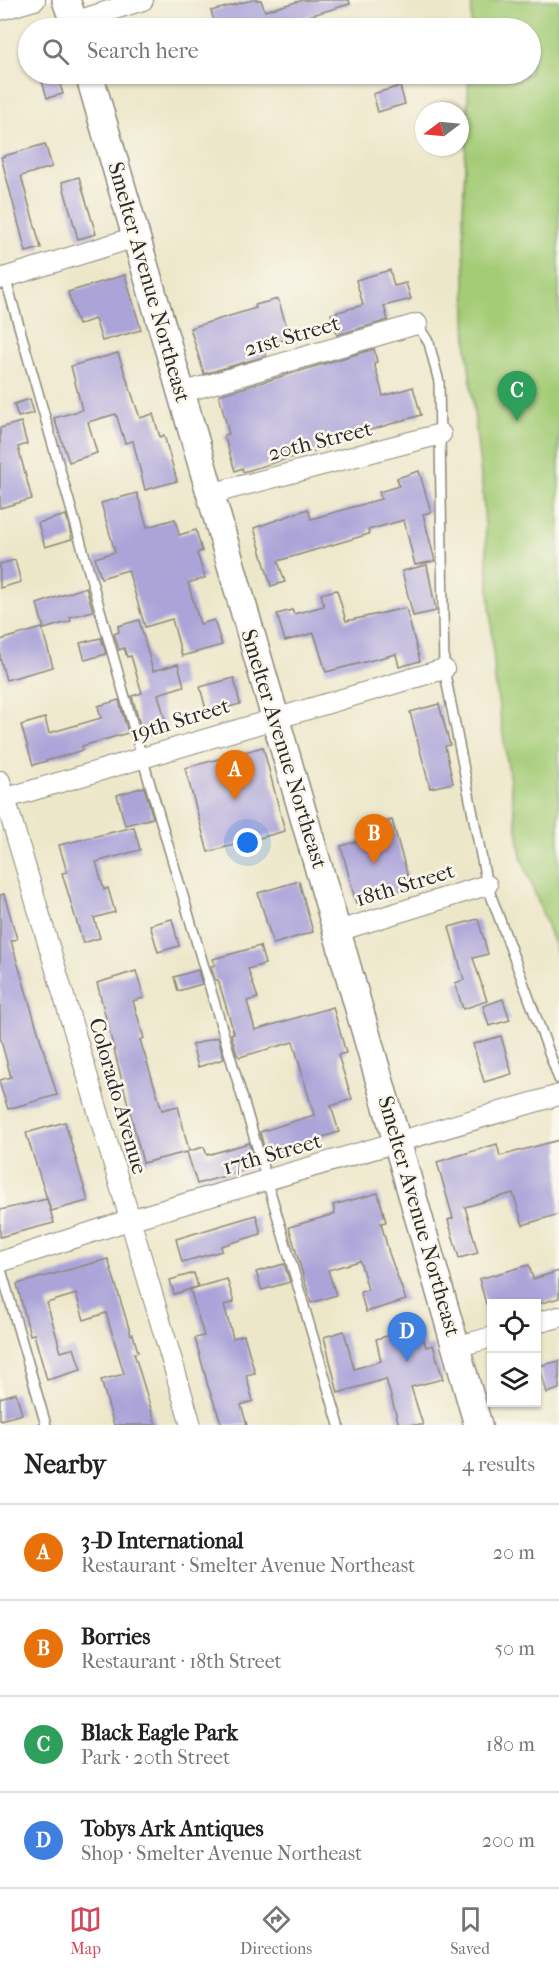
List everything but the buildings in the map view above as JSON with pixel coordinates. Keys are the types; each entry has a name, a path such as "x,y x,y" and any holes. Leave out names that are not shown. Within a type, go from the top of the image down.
{"street":[{"path":"0,10 35,0"},
{"path":"72,17 143,0"},
{"name":"Smelter Avenue Northeast","path":"92,84 338,931 478,1425"},
{"path":"3,278 136,237"},
{"name":"21st Street","path":"181,393 417,324"},
{"name":"20th Street","path":"210,494 441,434"},
{"name":"19th Street","path":"2,793 142,757 444,669"},
{"name":"Colorado Avenue","path":"2,793 191,1425"},
{"name":"18th Street","path":"338,931 487,885"},
{"name":"17th Street","path":"0,1264 129,1220 559,1095"},
{"path":"541,1322 559,1317"},
{"path":"456,1347 487,1338"}],"lane":[{"path":"3,278 339,1425"},
{"path":"417,324 429,343 439,382 444,669 487,885 559,1079"},
{"path":"0,1264 46,1425"}],"green space":[{"path":"472,0 559,0 559,958 521,856 495,680 483,495 467,348 463,211 465,156 469,156 469,84 541,84 541,18 471,18"}],"place":[{"name":"Black Eagle Park","path":"517,421"},
{"name":"3-D International","path":"235,800"},
{"name":"Borries","path":"374,864"},
{"name":"Tobys Ark Antiques","path":"407,1362"}]}
